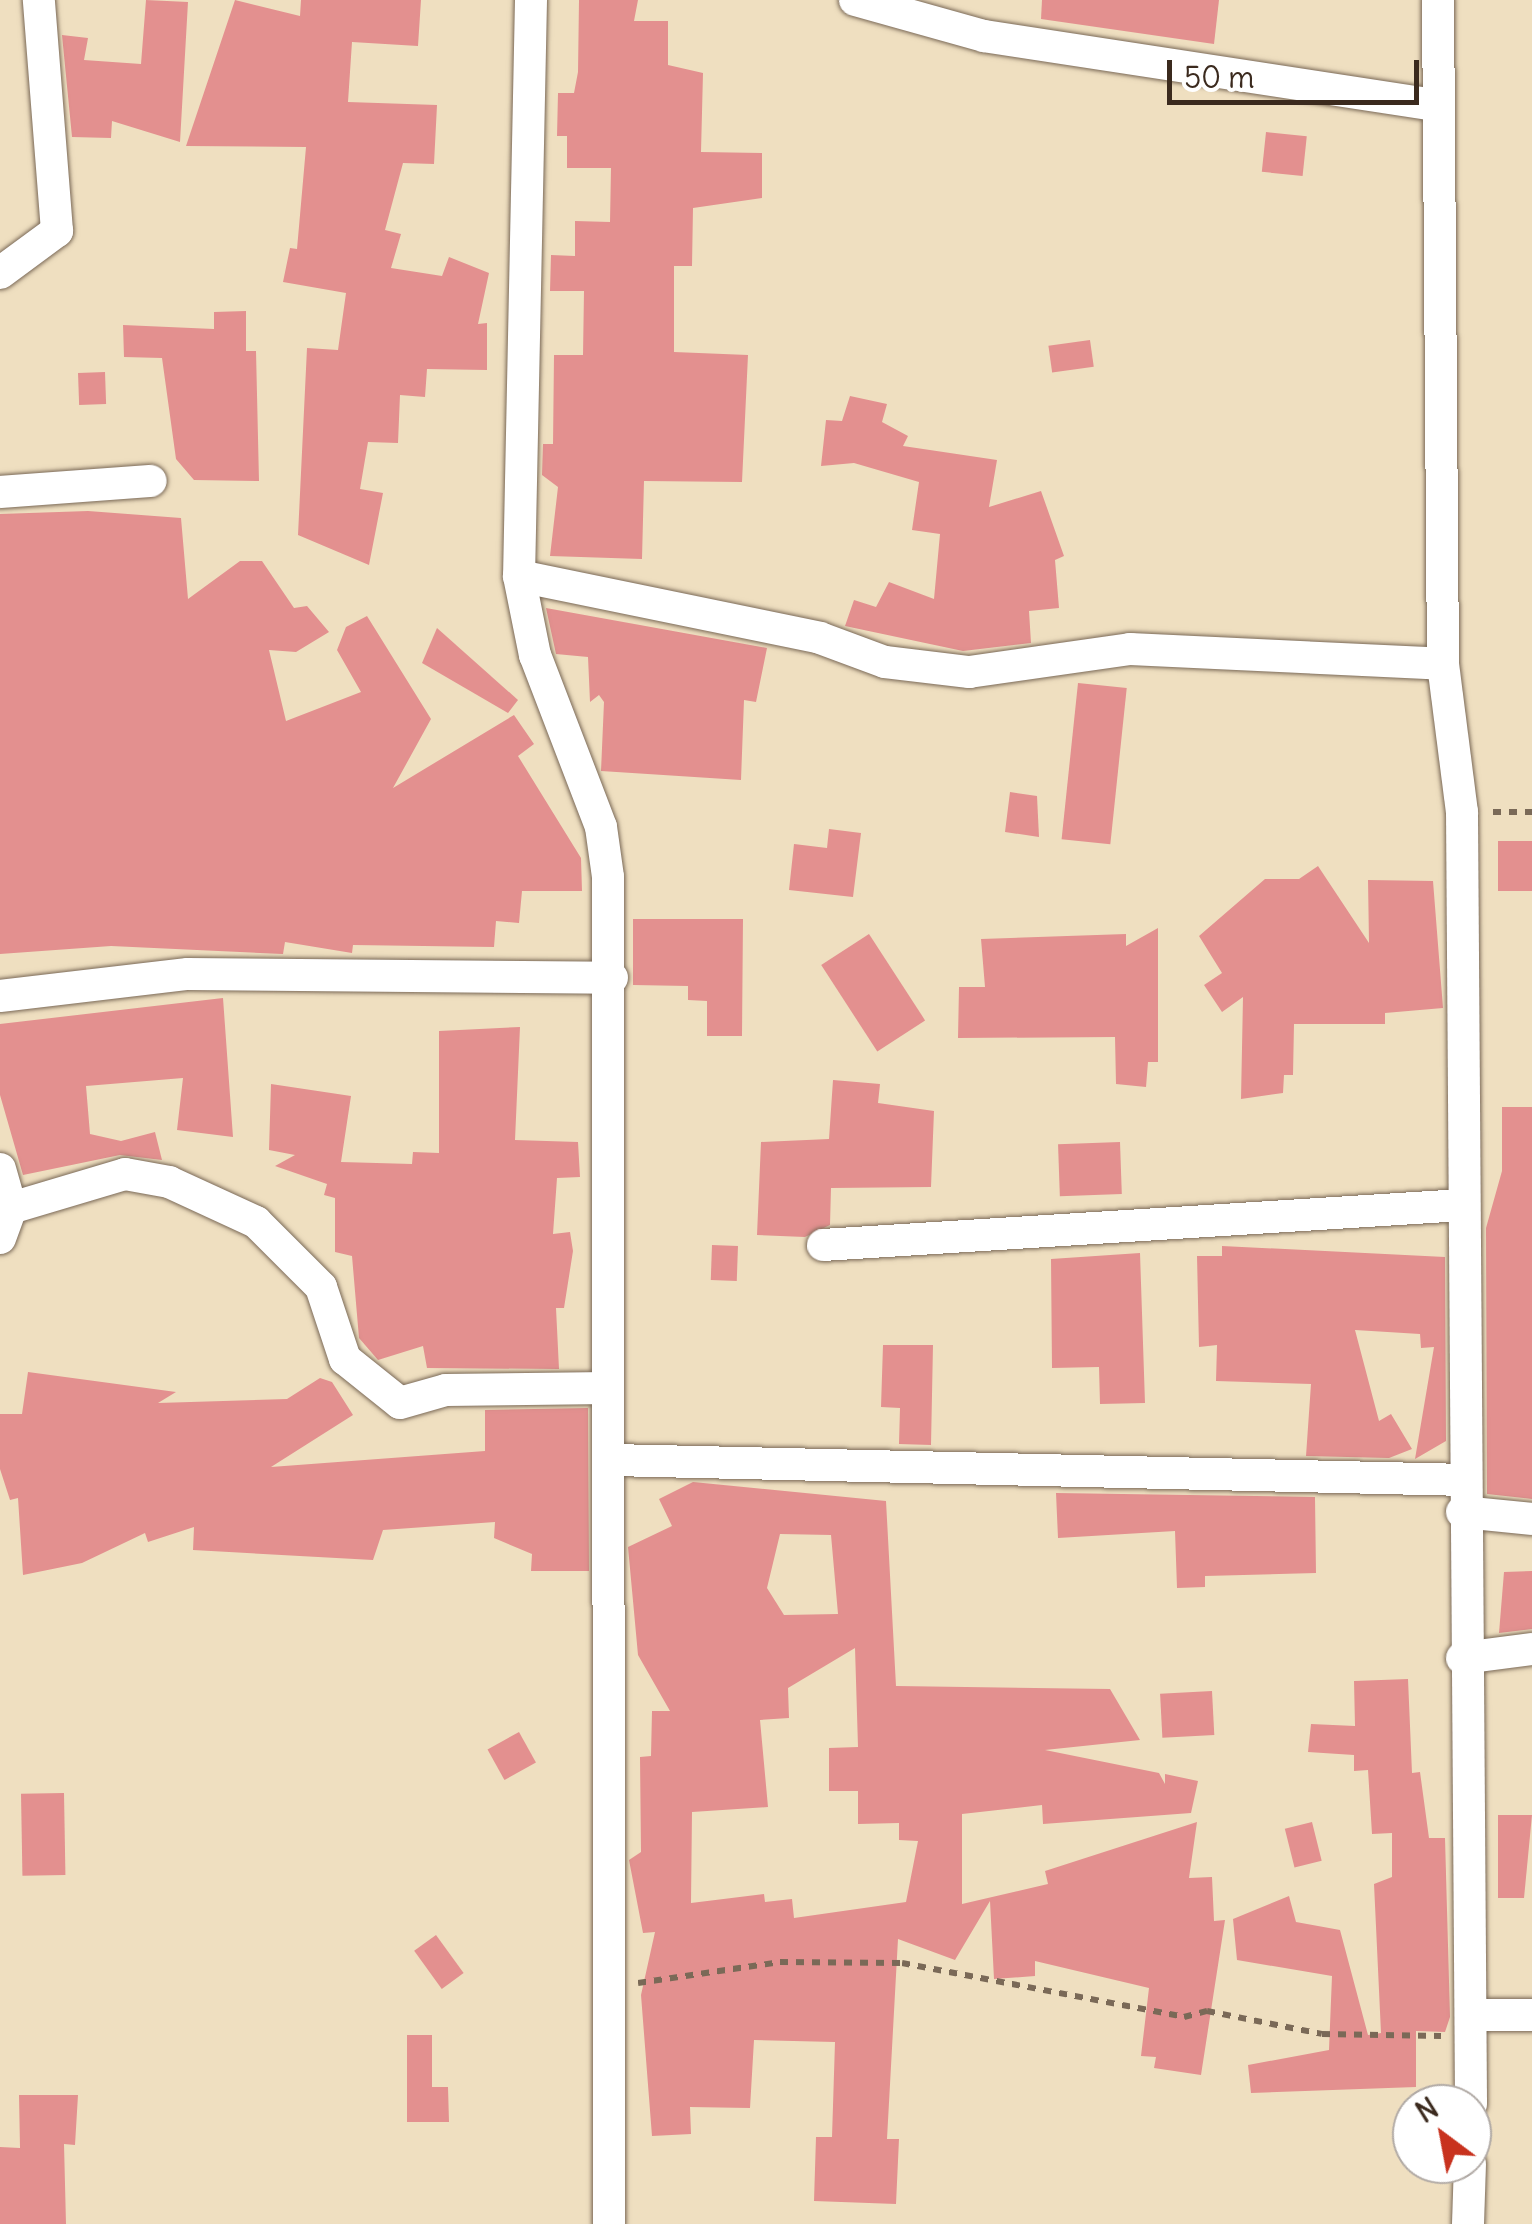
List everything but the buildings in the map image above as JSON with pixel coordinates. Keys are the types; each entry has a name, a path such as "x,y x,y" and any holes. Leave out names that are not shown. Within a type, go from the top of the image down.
{"street":[{"path":"0,273 57,231 39,0"},
{"path":"530,0 519,576 554,719 600,827 612,978 608,1388 612,1460 610,2224"},
{"path":"854,0 984,36 1434,105"},
{"path":"1438,0 1434,105 1444,664 1462,812 1462,1658 1474,2016 1472,2084"},
{"path":"5,483 151,481"},
{"path":"519,576 820,638 885,662 969,672 1130,649 1444,664"},
{"path":"0,996 188,974 612,978"},
{"path":"0,1169 6,1223 125,1174 169,1182 256,1222 322,1287 344,1360 400,1403 446,1390 608,1388"},
{"path":"823,1245 1464,1204"},
{"path":"612,1460 1464,1496 1532,1520"},
{"path":"1462,1658 1532,1648"},
{"path":"1474,2016 1532,2015"},
{"path":"1468,2224 1469,2184"}],"path":[{"path":"613,1986 780,1962 902,1963 1322,2034 1452,2036 1474,2016"}]}
